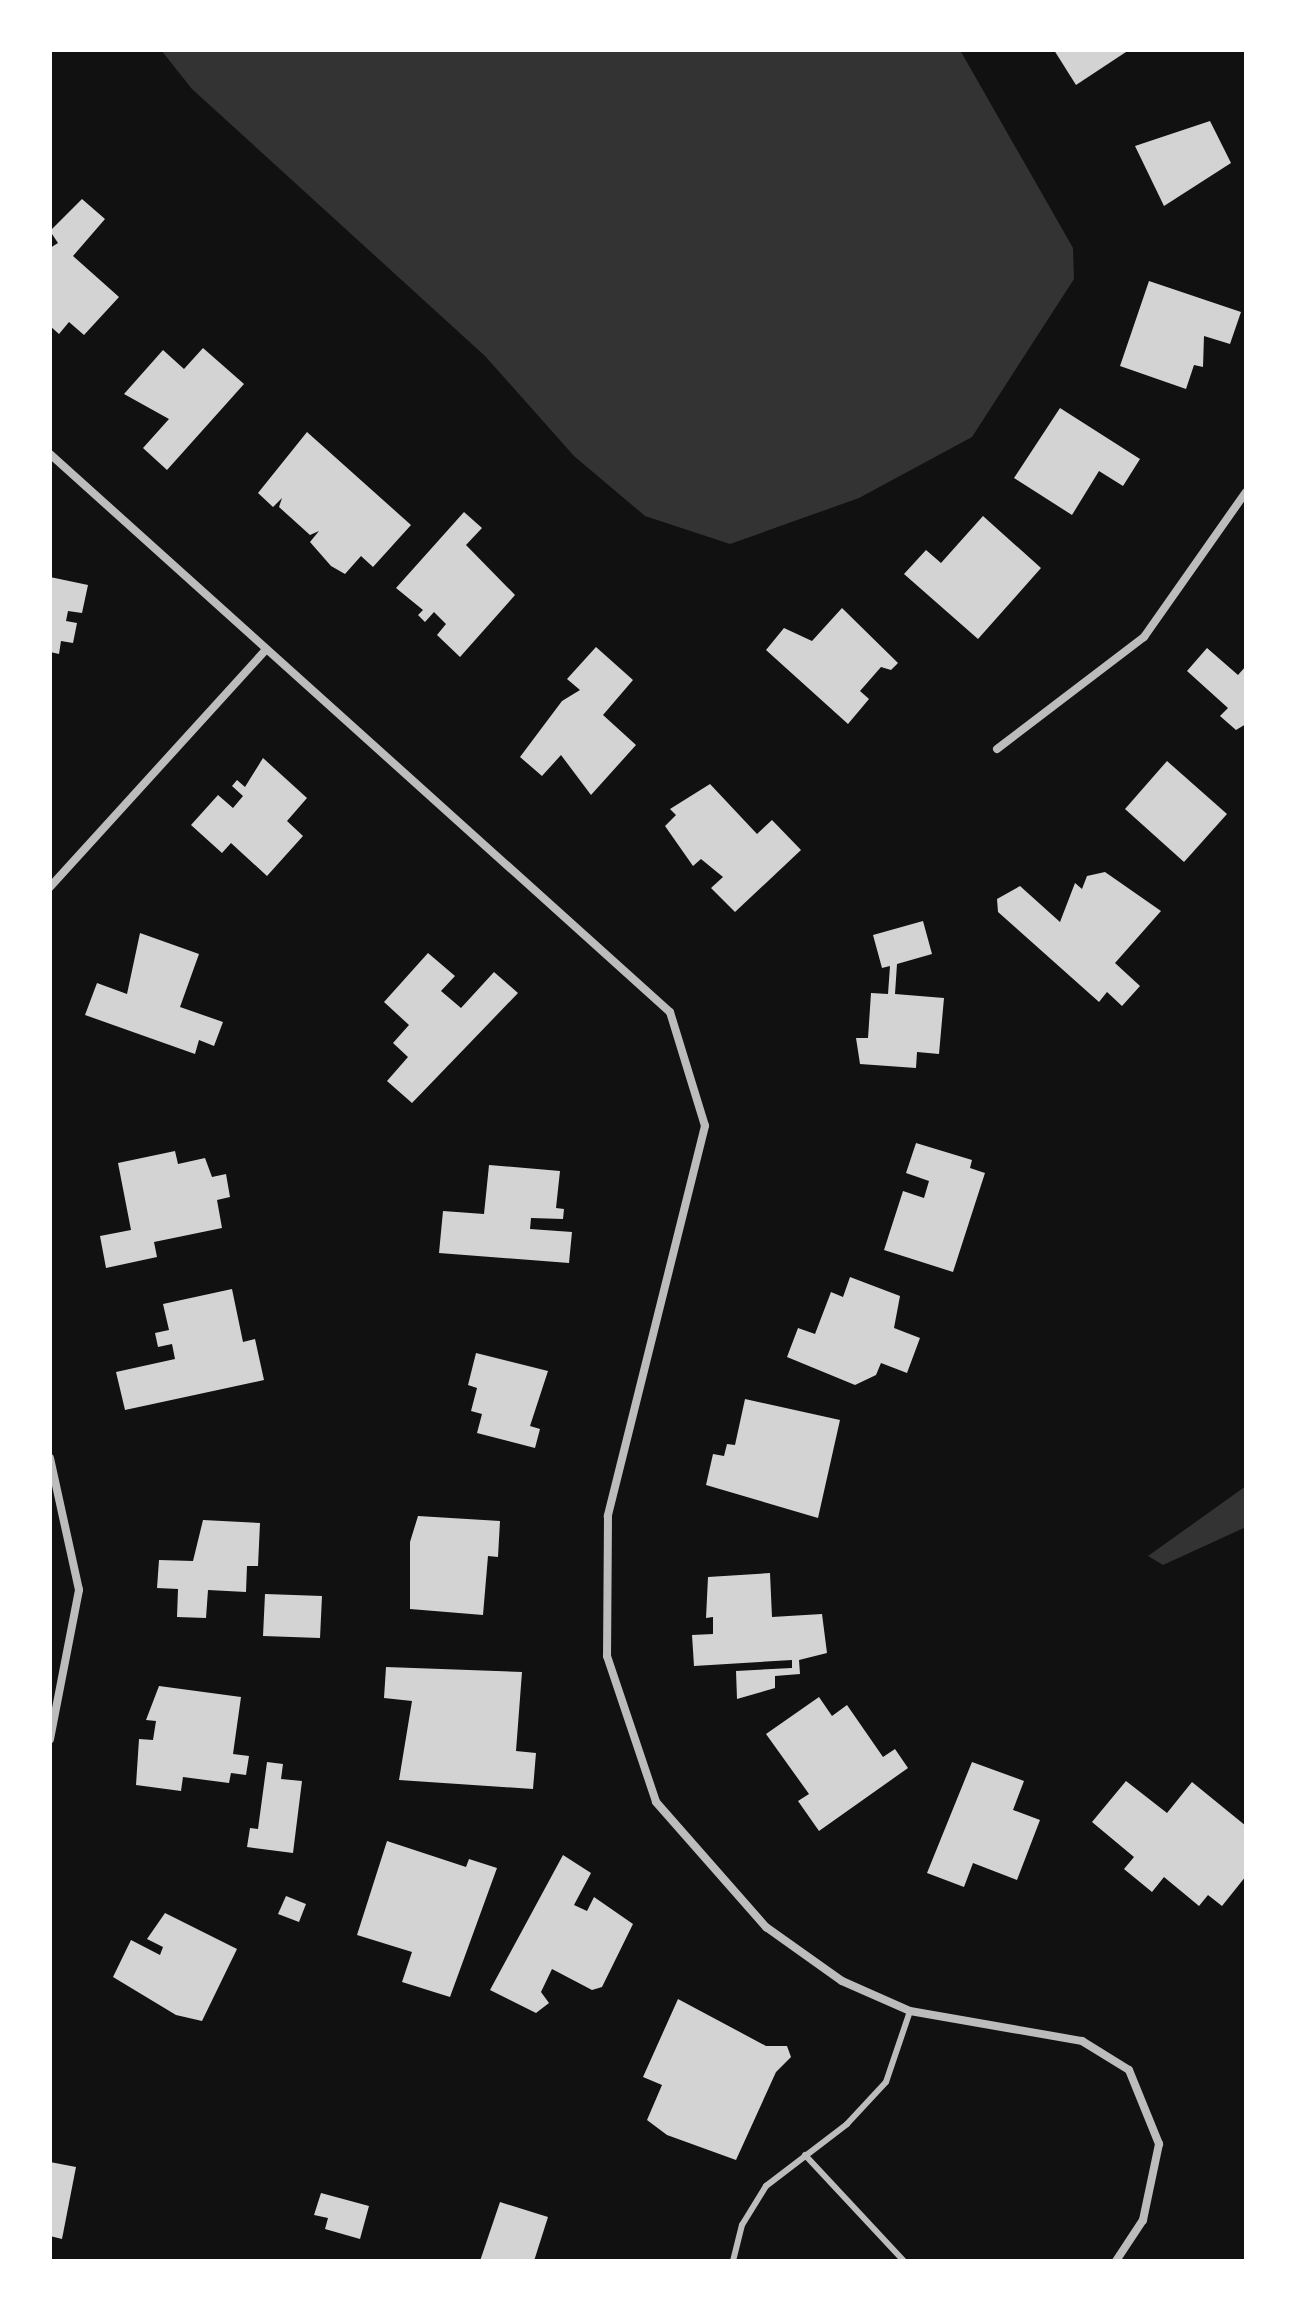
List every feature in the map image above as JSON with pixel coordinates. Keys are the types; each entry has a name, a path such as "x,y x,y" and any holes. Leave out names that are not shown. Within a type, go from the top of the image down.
{"street":[{"path":"50,454 265,651 670,1012 705,1126 608,1516 607,1656 656,1802 766,1927 842,1981 910,2011 1082,2041 1129,2070 1159,2144 1143,2220 1116,2261"},
{"path":"997,749 1144,637 1246,492"},
{"path":"50,887 265,651"},
{"path":"50,1458 79,1590 50,1739"}],"lane":[{"path":"733,2261 753,2203 878,2094 897,2064 910,2011"},
{"path":"805,2155 904,2261"}],"shaded area":[{"path":"161,50 960,50 1073,248 1074,279 972,437 859,498 730,544 645,516 574,456 485,356 192,89"},
{"path":"1246,1486 1246,1527 1163,1565 1148,1556"}],"building":[{"path":"1054,50 1129,50 1076,85"},
{"path":"1210,121 1231,163 1164,206 1135,146"},
{"path":"82,199 105,219 73,256 119,297 84,335 69,322 59,334 50,326 50,248 58,243 50,231"},
{"path":"1149,281 1241,312 1230,344 1204,336 1203,367 1194,365 1186,389 1120,366"},
{"path":"203,348 244,384 167,470 143,448 169,419 124,394 163,350 184,369"},
{"path":"1060,408 1140,459 1123,486 1099,471 1072,515 1014,478"},
{"path":"307,432 411,525 373,567 361,556 345,574 331,566 310,542 319,531 310,535 279,507 282,498 273,507 258,493"},
{"path":"464,512 482,528 466,545 515,595 460,657 437,635 446,624 434,612 425,622 418,615 423,610 396,588"},
{"path":"983,516 1041,568 978,639 904,574 926,550 941,563"},
{"path":"50,577 88,585 82,613 68,611 66,621 77,623 73,643 61,641 59,654 50,652"},
{"path":"842,608 898,663 891,670 881,667 860,691 869,699 848,724 766,650 784,628 812,641"},
{"path":"596,647 633,680 603,715 636,745 591,795 561,755 542,776 520,757 562,701 580,690 567,679"},
{"path":"1207,648 1238,675 1246,666 1246,724 1236,730 1220,716 1228,708 1187,671"},
{"path":"263,758 307,798 287,821 303,836 267,876 231,843 222,853 191,825 218,795 233,808 243,796 232,786 237,780 245,787"},
{"path":"1167,761 1227,814 1184,862 1125,809"},
{"path":"710,784 757,834 772,820 801,850 735,912 711,888 723,877 701,859 693,866 665,826 676,815 670,809"},
{"path":"1105,872 1161,911 1115,963 1140,986 1122,1006 1107,992 1099,1002 998,912 997,899 1020,886 1060,922 1075,883 1082,889 1087,876"},
{"path":"923,921 932,954 897,964 895,994 944,998 939,1054 917,1052 916,1068 860,1064 856,1038 868,1038 871,993 888,994 890,966 882,968 873,935"},
{"path":"140,933 199,954 180,1007 223,1022 214,1046 199,1040 195,1054 85,1015 97,983 127,994"},
{"path":"428,953 455,976 441,991 461,1008 494,972 518,993 412,1103 387,1081 408,1057 393,1043 409,1025 384,1002"},
{"path":"916,1143 972,1160 970,1168 985,1173 953,1272 884,1250 903,1191 924,1198 929,1181 906,1173"},
{"path":"175,1151 178,1164 205,1158 212,1177 226,1174 230,1197 217,1200 222,1228 154,1242 157,1257 106,1268 100,1236 131,1230 118,1163"},
{"path":"489,1165 560,1171 556,1208 564,1209 563,1219 531,1218 530,1229 572,1232 569,1263 439,1253 443,1211 484,1214"},
{"path":"850,1277 900,1296 894,1328 920,1338 907,1373 881,1363 876,1375 855,1385 787,1357 798,1328 815,1334 831,1292 843,1297"},
{"path":"232,1289 243,1342 255,1339 264,1380 125,1410 116,1372 175,1359 172,1344 158,1347 155,1333 169,1330 163,1304"},
{"path":"476,1353 548,1371 530,1426 540,1429 535,1448 477,1433 482,1414 471,1411 477,1388 468,1385"},
{"path":"745,1399 840,1420 818,1518 706,1485 713,1454 724,1456 727,1444 735,1445"},
{"path":"418,1516 500,1521 498,1557 488,1556 483,1615 410,1609 410,1542"},
{"path":"203,1520 260,1523 258,1566 247,1566 246,1592 208,1590 206,1618 177,1617 178,1589 157,1588 159,1560 193,1561"},
{"path":"770,1573 772,1617 822,1614 827,1653 799,1660 800,1674 775,1676 775,1688 737,1699 736,1671 792,1668 792,1660 694,1666 692,1635 713,1634 713,1617 706,1618 708,1577"},
{"path":"265,1594 322,1596 320,1638 263,1636"},
{"path":"386,1667 522,1672 516,1751 536,1753 533,1789 399,1780 412,1701 384,1698"},
{"path":"159,1686 241,1697 233,1754 249,1756 246,1775 231,1773 229,1783 183,1777 181,1791 136,1785 139,1739 153,1740 156,1721 146,1720"},
{"path":"819,1697 832,1716 847,1705 883,1757 895,1749 908,1768 819,1831 798,1801 809,1794 766,1734"},
{"path":"267,1762 283,1764 281,1779 302,1781 293,1853 247,1847 250,1828 258,1829"},
{"path":"972,1762 1024,1781 1013,1810 1040,1820 1017,1880 973,1863 964,1887 927,1873"},
{"path":"1126,1781 1167,1813 1192,1782 1246,1826 1246,1876 1222,1906 1208,1895 1199,1906 1164,1877 1152,1892 1124,1869 1134,1857 1092,1822"},
{"path":"387,1841 466,1867 469,1859 497,1868 450,1997 402,1982 412,1952 357,1935"},
{"path":"563,1855 591,1873 574,1905 587,1911 594,1897 633,1924 602,1987 592,1990 552,1969 541,1992 549,2003 536,2013 490,1990"},
{"path":"286,1896 306,1904 299,1922 278,1914"},
{"path":"165,1913 237,1949 202,2021 176,2015 113,1977 131,1940 160,1955 163,1947 147,1939"},
{"path":"678,1999 766,2046 787,2046 791,2057 776,2072 736,2160 667,2135 647,2120 662,2085 643,2077"},
{"path":"50,2162 76,2167 62,2239 50,2236"},
{"path":"321,2193 369,2206 360,2239 325,2229 328,2218 314,2215"},
{"path":"500,2202 548,2217 534,2261 480,2261"}]}
